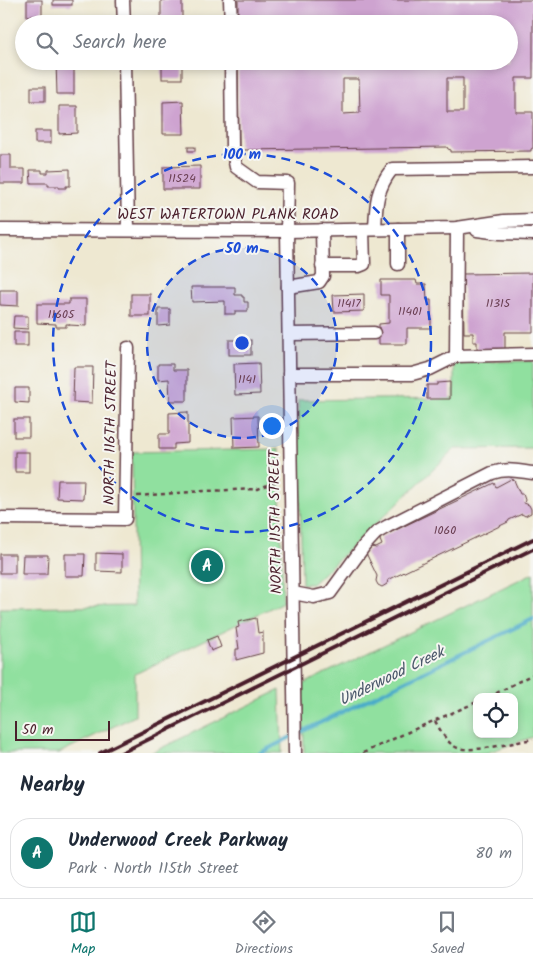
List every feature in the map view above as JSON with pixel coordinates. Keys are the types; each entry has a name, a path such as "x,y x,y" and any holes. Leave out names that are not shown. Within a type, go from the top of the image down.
{"street":[{"path":"124,0 124,15"},
{"path":"230,0 231,15"},
{"path":"125,70 128,230"},
{"name":"NORTH 115TH STREET","path":"231,70 232,147 236,166 257,182 288,183 287,231 295,752"},
{"path":"322,266 359,266 364,264 376,200 382,183 392,169 533,167"},
{"name":"WEST WATERTOWN PLANK ROAD","path":"0,230 369,230 457,228 504,221 533,220"},
{"path":"456,356 457,228"},
{"name":"WEST WATERTOWN PLANK ROAD","path":"457,228 500,233 533,234"},
{"path":"398,229 398,264"},
{"path":"288,286 319,282 323,276 322,230"},
{"path":"289,334 374,333"},
{"name":"NORTH 116TH STREET","path":"0,518 125,519 128,348"},
{"path":"289,374 412,374 430,369 456,356 533,354"},
{"path":"293,594 314,597 330,593 364,546 376,533 492,473 508,469 533,473"}],"path":[{"path":"126,496 258,489 291,475"},
{"path":"497,693 533,674"},
{"path":"363,753 473,704"},
{"path":"435,721 451,744 464,750 486,748 533,738"}],"green space":[{"path":"533,361 533,448 455,449 312,584 302,584 298,400 454,398 454,362"},
{"path":"279,449 283,602 135,674 135,716 59,753 0,753 0,608 134,606 132,452"},
{"path":"533,573 533,737 486,753 304,753 303,684"},
{"path":"280,690 282,753 151,753"}],"building":[{"path":"27,0 42,0 42,15 27,15"},
{"path":"53,0 72,0 72,5 53,5"},
{"path":"161,0 182,0 182,15 161,15"},
{"path":"238,0 533,0 533,78 516,78 516,112 533,112 533,148 531,151 451,152 447,147 244,150 239,145 238,70 518,70 518,15 238,15","holes":["447,78 463,78 463,112 447,112","343,79 359,79 360,113 343,114"]},
{"path":"56,70 74,70 74,94 57,94"},
{"path":"162,70 182,70 182,79 162,79"},
{"path":"31,87 45,87 45,101 31,101"},
{"path":"183,101 184,134 163,134 163,102"},
{"path":"59,106 77,106 77,133 59,134"},
{"path":"35,131 51,131 51,143 35,143"},
{"path":"188,147 195,147 195,151 188,151"},
{"path":"0,155 11,155 11,169 25,169 25,183 0,183"},
{"path":"200,166 200,189 163,189 163,167"},
{"path":"70,169 70,186 66,186 66,188 48,186 48,183 31,183 30,170 42,170 42,173 48,173 48,170"},
{"path":"533,273 533,332 505,332 505,353 477,349 477,342 473,342 473,333 464,333 463,274"},
{"path":"381,280 416,280 417,284 426,284 427,300 431,300 431,328 407,328 407,344 379,344 379,324 389,323 389,295 381,295"},
{"path":"191,287 235,287 235,295 242,295 244,302 248,302 248,311 235,311 235,314 225,314 225,301 192,302"},
{"path":"0,290 18,290 18,306 0,305"},
{"path":"131,294 150,294 150,316 131,316"},
{"path":"364,294 364,311 334,312 333,295"},
{"path":"69,299 86,299 86,326 66,324 66,327 56,327 56,324 37,323 37,304 69,304"},
{"path":"158,309 170,309 170,325 158,326"},
{"path":"14,316 28,316 28,329 13,328"},
{"path":"14,332 28,332 28,346 14,346"},
{"path":"229,340 251,340 251,355 229,355"},
{"path":"259,363 260,394 235,395 234,364"},
{"path":"158,364 173,364 173,370 187,370 187,401 170,401 169,379 158,380"},
{"path":"74,367 93,367 92,403 73,402"},
{"path":"450,382 450,399 427,399 427,385"},
{"path":"15,388 29,388 29,403 15,402"},
{"path":"188,412 188,443 174,444 174,449 159,449 159,434 169,434 169,413"},
{"path":"258,416 259,447 234,448 233,417"},
{"path":"14,419 29,419 29,437 14,437"},
{"path":"15,452 29,452 29,472 15,472"},
{"path":"511,479 514,480 520,494 523,494 524,503 529,505 531,513 525,516 522,514 509,520 388,580 387,584 382,587 378,585 376,581 377,576 366,553 372,547 376,548 382,545 381,537 494,483 496,487"},
{"path":"58,480 84,480 83,499 57,498"},
{"path":"96,553 122,554 122,572 96,571"},
{"path":"0,554 15,554 15,573 0,573"},
{"path":"65,554 85,554 84,576 65,576"},
{"path":"23,555 48,555 47,574 22,574"},
{"path":"256,618 258,633 263,632 263,653 236,660 236,649 239,649 236,628 239,627 238,622"},
{"path":"217,636 221,647 211,651 207,640"}],"waterway":[{"name":"Underwood Creek","path":"297,734 533,619"},
{"name":"Underwood Creek","path":"260,753 291,737"}],"railway":[{"path":"100,753 533,539"},
{"path":"121,753 533,549"}],"place":[{"name":"Underwood Creek Parkway","path":"207,566"}]}
